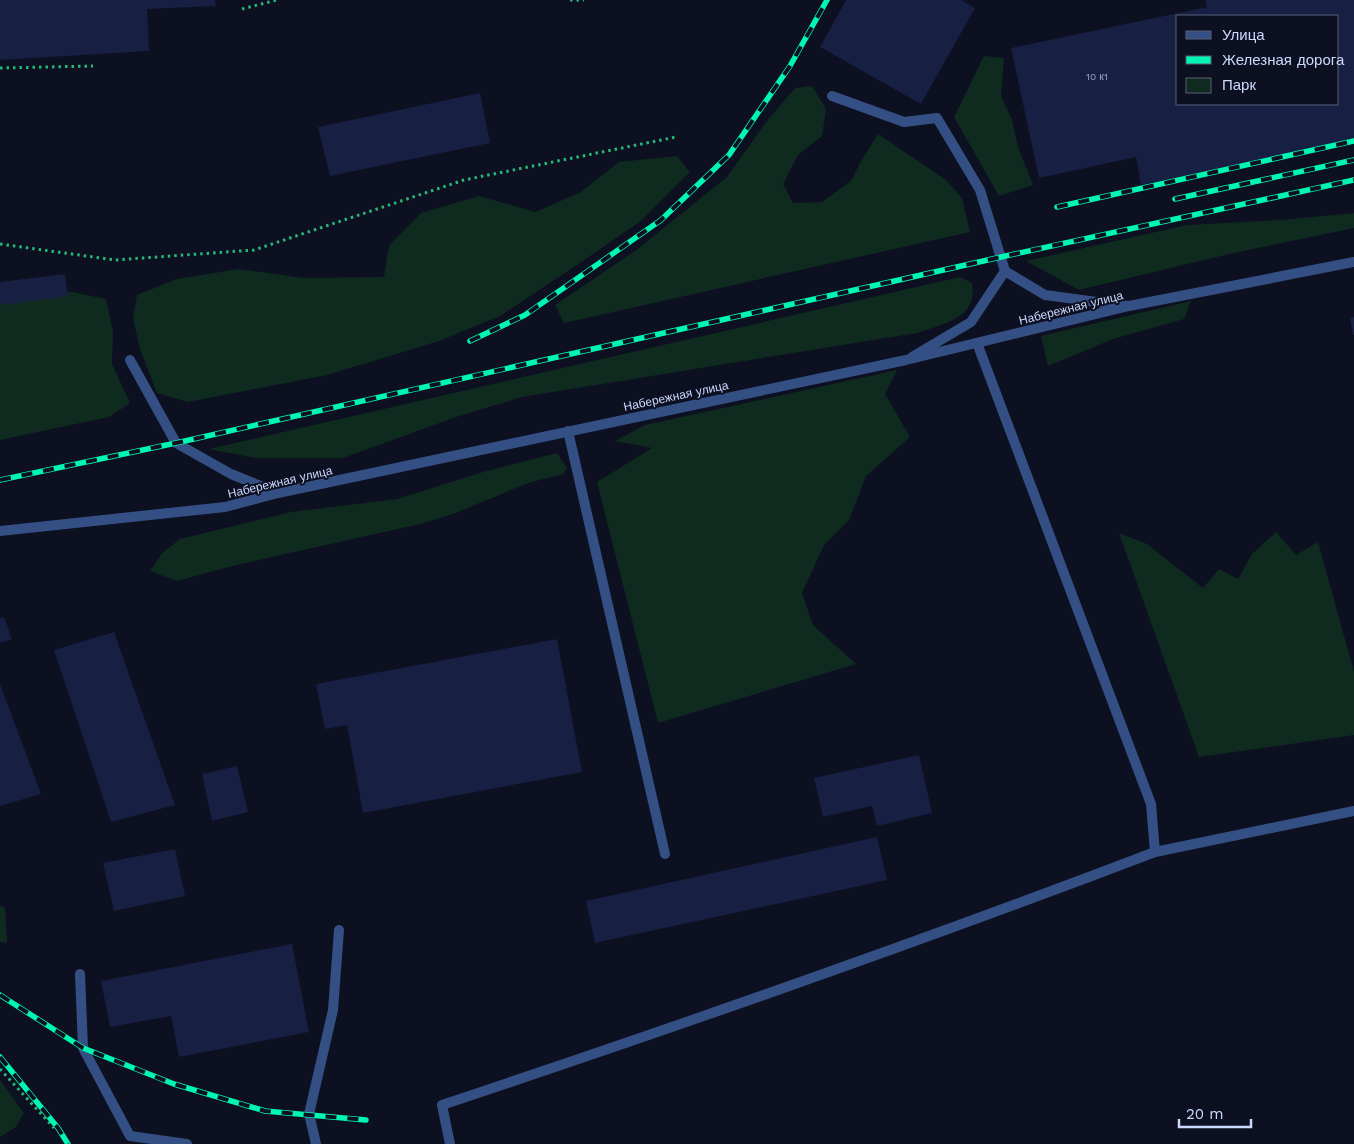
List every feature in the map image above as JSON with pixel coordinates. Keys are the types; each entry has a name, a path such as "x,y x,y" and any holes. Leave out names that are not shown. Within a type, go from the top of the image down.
{"street":[{"path":"832,96 904,122 937,118 980,190 1006,271 1045,295 1129,306"},
{"name":"Набережная улица","path":"0,531 225,508 278,493 906,360 1129,306 1354,262"},
{"path":"906,360 971,322 1006,271"},
{"path":"977,343 1151,804 1154,852"},
{"path":"130,360 176,443 231,474 278,493"},
{"path":"568,431 665,854"},
{"path":"450,1144 442,1105 698,1020 958,927 1154,852 1354,811"},
{"path":"316,1144 309,1114 333,1010 339,930"},
{"path":"80,974 83,1048 128,1140 187,1144"}],"path":[{"path":"242,9 277,0"},
{"path":"570,0 584,0"},
{"path":"0,68 93,66"},
{"path":"0,244 115,260 254,250 464,180 676,137"},
{"path":"0,1068 54,1128"}],"green space":[{"path":"984,56 1004,58 1001,96 1012,120 1018,147 1033,185 999,196 954,117"},
{"path":"812,86 826,109 822,136 798,155 783,184 793,203 822,202 851,181 878,134 946,180 962,198 970,232 564,323 555,305 635,251 727,177 766,122 795,88"},
{"path":"677,156 690,172 641,221 500,316 439,341 327,375 188,402 157,393 140,349 133,318 137,295 177,279 239,269 303,278 384,277 389,245 421,213 479,196 535,212 581,192 619,162"},
{"path":"1354,213 1354,228 1229,254 1079,290 1026,261 1187,225 1281,220"},
{"path":"960,277 972,283 970,305 957,318 917,333 522,397 456,417 343,458 256,458 209,449"},
{"path":"72,292 106,299 113,332 112,364 130,403 109,417 0,440 0,297"},
{"path":"1191,301 1184,319 1113,339 1048,366 1041,336"},
{"path":"897,370 885,394 910,437 866,476 849,520 824,545 802,593 813,625 856,664 658,723 597,482 652,448 615,441 645,425"},
{"path":"557,453 567,468 563,474 528,483 453,514 420,524 232,566 177,581 150,571 162,553 180,539 291,512 397,499 483,472"},
{"path":"1276,532 1296,555 1318,542 1354,672 1354,735 1199,757 1119,533 1147,544 1203,588 1219,569 1238,579 1252,554"},
{"path":"0,905 5,908 7,943 0,942"},
{"path":"0,1080 24,1113 16,1127 0,1137"}],"building":[{"path":"0,0 215,0 216,6 147,9 149,51 0,60"},
{"path":"846,0 961,0 975,8 921,104 820,47"},
{"path":"1205,0 1354,0 1354,140 1141,185 1136,157 1039,178 1011,48 1207,7"},
{"path":"480,93 490,143 330,176 318,127"},
{"path":"65,274 68,296 0,305 0,282"},
{"path":"1354,317 1354,335 1353,335 1350,318"},
{"path":"4,617 12,639 0,643 0,618"},
{"path":"114,632 175,805 111,822 54,650"},
{"path":"557,639 582,772 363,813 347,725 325,729 316,684"},
{"path":"0,684 41,794 0,806"},
{"path":"919,755 932,813 877,826 872,806 823,817 814,778"},
{"path":"237,766 248,812 212,821 202,774"},
{"path":"877,837 887,880 595,943 586,901"},
{"path":"175,849 185,896 114,911 103,863"},
{"path":"292,944 309,1032 179,1057 171,1016 110,1027 101,981"}],"railway":[{"path":"470,341 525,315 661,220 729,155 790,66 827,0"},
{"path":"1057,207 1354,141"},
{"path":"1175,199 1354,160"},
{"path":"0,480 176,443 1001,257 1354,180"},
{"path":"0,995 83,1048 174,1084 265,1111 366,1120"},
{"path":"0,1057 58,1128 68,1144"}]}
